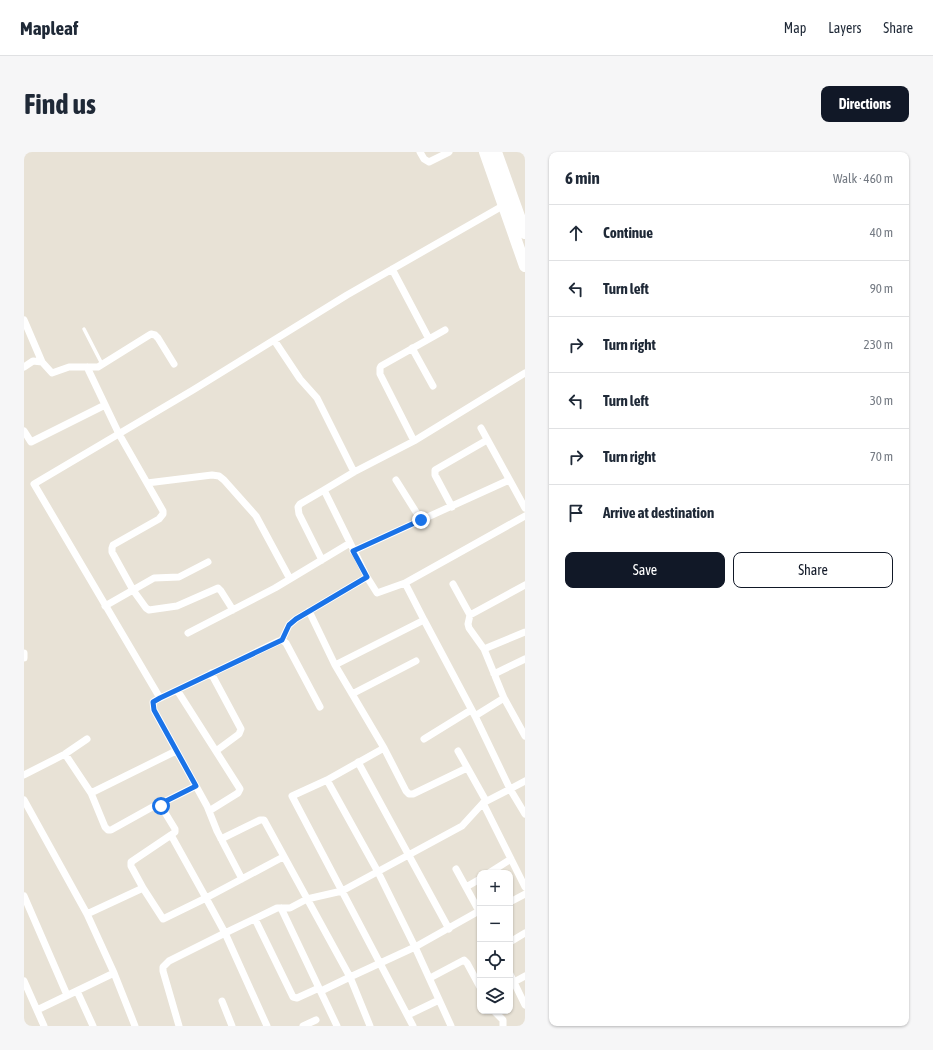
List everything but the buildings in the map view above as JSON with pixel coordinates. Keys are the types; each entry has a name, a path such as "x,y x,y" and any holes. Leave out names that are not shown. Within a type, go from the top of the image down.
{"highway":[{"path":"485,152 508,203 525,233"},
{"path":"496,152 525,266"}],"street":[{"path":"420,152 424,159 430,162 449,152"},
{"path":"160,698 34,484 193,390 347,294 508,203"},
{"path":"392,269 429,339"},
{"path":"24,320 42,362 52,373 69,367 98,367 152,334 158,338 174,364"},
{"path":"414,441 380,370 381,366 445,330"},
{"path":"274,340 300,379 317,398 354,472"},
{"path":"412,348 433,386"},
{"path":"24,367 33,361 42,362"},
{"path":"86,367 119,434 163,511 161,517 113,545 112,552 133,590 146,608 152,610 177,606 218,588 233,610"},
{"path":"322,560 299,514 298,508 300,504 354,472 414,441 525,373"},
{"path":"24,431 31,442 104,405"},
{"path":"481,428 525,508"},
{"path":"452,507 435,475 435,470 488,440"},
{"path":"147,483 212,475 219,476 256,516 290,579"},
{"path":"396,480 421,520"},
{"path":"353,551 510,480"},
{"path":"324,490 353,551 377,593 405,583 525,516"},
{"path":"188,632 233,610 290,579 350,543"},
{"path":"106,606 154,578 182,576 208,562"},
{"path":"242,879 221,839 209,811 153,706 153,702 282,640 292,622 367,577"},
{"path":"405,583 473,713 510,789 525,814"},
{"path":"453,584 470,615 469,628 484,649 504,698 525,736"},
{"path":"470,615 525,585"},
{"path":"309,611 336,665 409,794 413,794 467,768"},
{"path":"336,665 424,620"},
{"path":"484,649 525,632"},
{"path":"282,640 286,644 320,707"},
{"path":"24,653 24,658"},
{"path":"494,674 525,659"},
{"path":"352,694 416,661"},
{"path":"211,673 241,729 239,734 216,751"},
{"path":"177,690 239,786 240,791 238,793 209,811"},
{"path":"424,739 504,698"},
{"path":"24,775 65,754 87,739"},
{"path":"384,748 328,780 292,796 413,1026"},
{"path":"91,793 176,751"},
{"path":"458,751 525,887"},
{"path":"65,754 91,793 105,827 108,830 196,786"},
{"path":"358,762 449,929"},
{"path":"328,780 378,872 430,978 451,1026"},
{"path":"179,1026 162,971 163,967 169,961 277,908 290,908 307,899 342,891 462,826 484,802 525,781"},
{"path":"24,800 87,914 114,973 135,1026"},
{"path":"158,805 161,806 175,829 175,832 131,862 131,866 163,919 283,857"},
{"path":"221,839 262,819 266,823 283,857 350,977 370,1026"},
{"path":"172,835 225,933 267,1026"},
{"path":"494,870 511,859"},
{"path":"456,869 477,909"},
{"path":"466,887 477,881"},
{"path":"87,914 143,888"},
{"path":"513,900 525,894"},
{"path":"24,896 67,996"},
{"path":"281,908 337,1026"},
{"path":"255,919 293,997 297,998 320,990 381,964 477,914"},
{"path":"513,940 525,933"},
{"path":"430,978 464,960 477,981"},
{"path":"37,1010 114,973"},
{"path":"514,982 525,976"},
{"path":"512,978 525,1005"},
{"path":"24,981 44,1026"},
{"path":"77,991 93,1026"},
{"path":"408,1016 439,1000"},
{"path":"222,1001 232,1026"},
{"path":"497,1014 503,1020 504,1026"},
{"path":"303,1026 316,1020"}],"lane":[{"path":"84,329 102,364"}],"route":[{"path":"161,806 158,805 196,786 154,710 153,702 282,640 289,625 296,619 367,577 353,551 421,520"}]}
